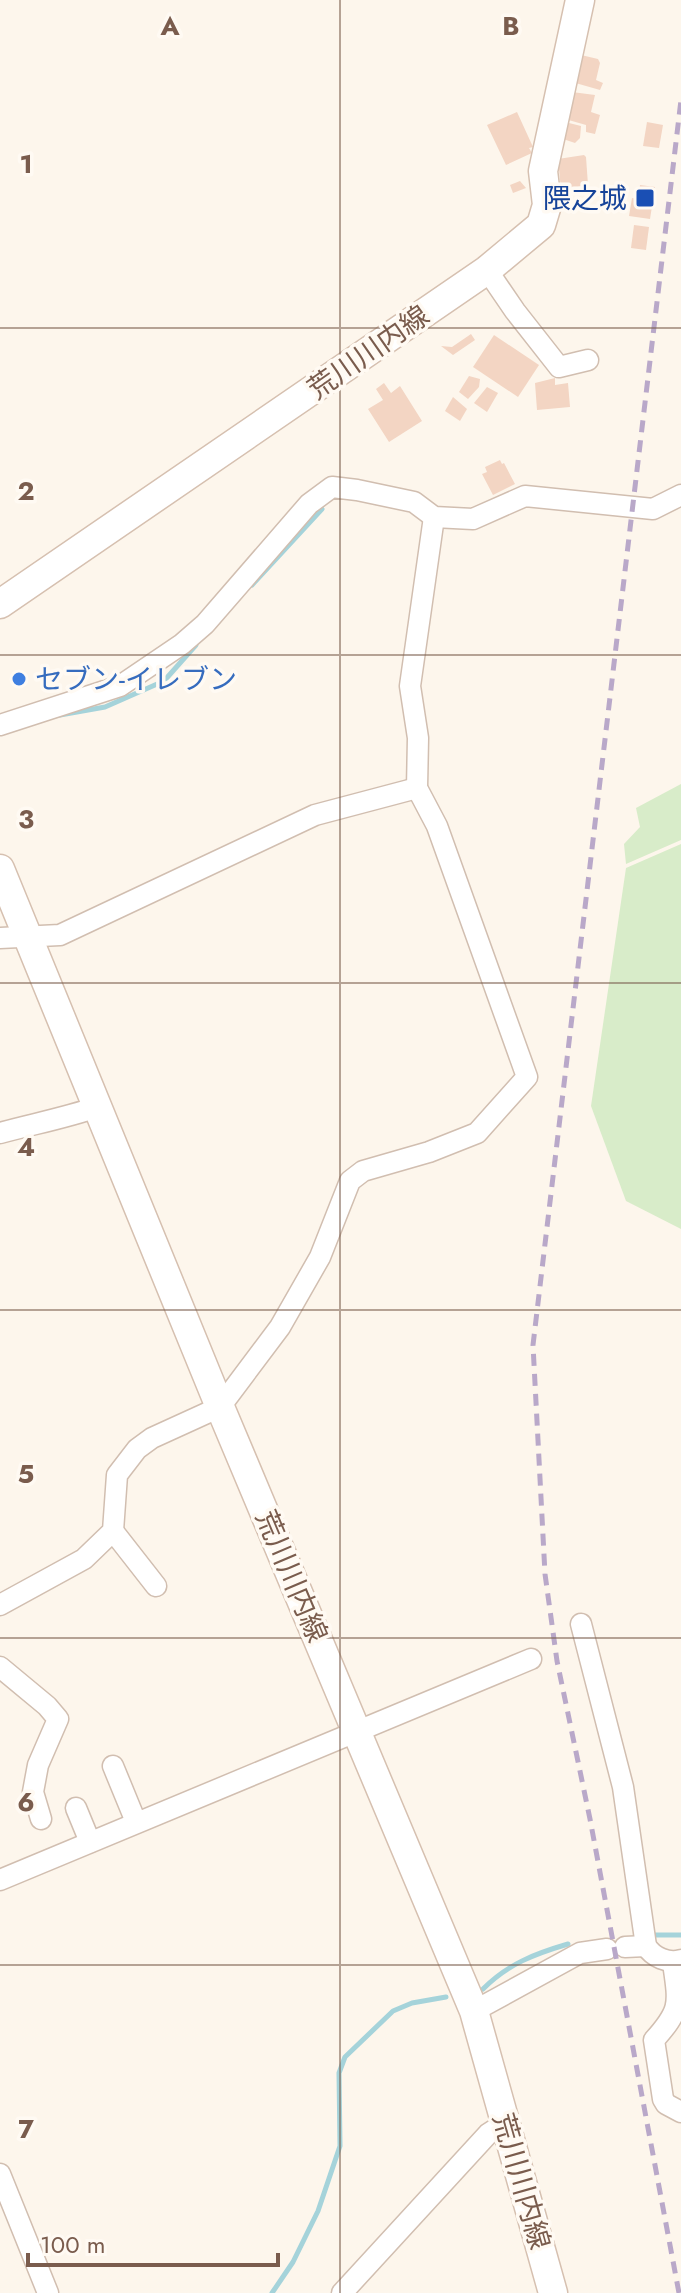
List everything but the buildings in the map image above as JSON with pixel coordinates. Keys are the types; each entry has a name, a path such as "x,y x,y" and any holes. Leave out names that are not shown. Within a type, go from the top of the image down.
{"main road":[{"name":"荒川川内線","path":"0,604 487,270 541,225 547,205 543,171 580,0"},
{"name":"荒川川内線","path":"0,869 14,938 97,1107 474,2011 553,2293"}],"street":[{"path":"487,270 559,367 588,360"},
{"path":"0,725 120,686 182,644 205,624 309,504 332,487 414,502 434,517 473,519 525,496 653,509 681,495"},
{"path":"0,1605 84,1559 113,1531 117,1475 137,1449 152,1438 220,1407 287,1316 320,1257 350,1181 363,1171 429,1152 477,1133 527,1077 437,826 417,788 418,738 410,686 434,517"},
{"path":"14,938 60,935 315,815 417,788"},
{"path":"0,1133 44,1121 56,1121 97,1107"},
{"path":"113,1531 156,1586"},
{"path":"581,1624 623,1787 646,1946 652,1955 677,1961 677,2015 654,2040 663,2099 681,2112"},
{"path":"0,1880 531,1659"},
{"path":"0,1667 58,1719 38,1765 33,1792 41,1819"},
{"path":"113,1766 136,1822"},
{"path":"76,1808 90,1842"},
{"path":"474,2011 580,1953 646,1946"},
{"path":"342,2293 488,2134 505,2123"},
{"path":"0,2174 48,2293"}],"green space":[{"path":"681,784 681,840 626,864 624,844 640,827 636,808"},
{"path":"681,844 681,1229 626,1201 591,1106 626,868"}],"waterway":[{"path":"252,585 322,509"},
{"path":"60,715 105,707 164,681 196,645"},
{"path":"650,1935 681,1935"},
{"path":"483,1989 522,1961 568,1944"},
{"path":"272,2293 293,2262 318,2211 340,2146 339,2073 345,2057 393,2011 412,2003 446,1997"}],"railway":[{"path":"679,2293 590,1819 557,1661 545,1574 533,1345 681,100"}],"place":[{"name":"隈之城","path":"645,198"},
{"name":"セブン-イレブン","path":"19,679"}]}
